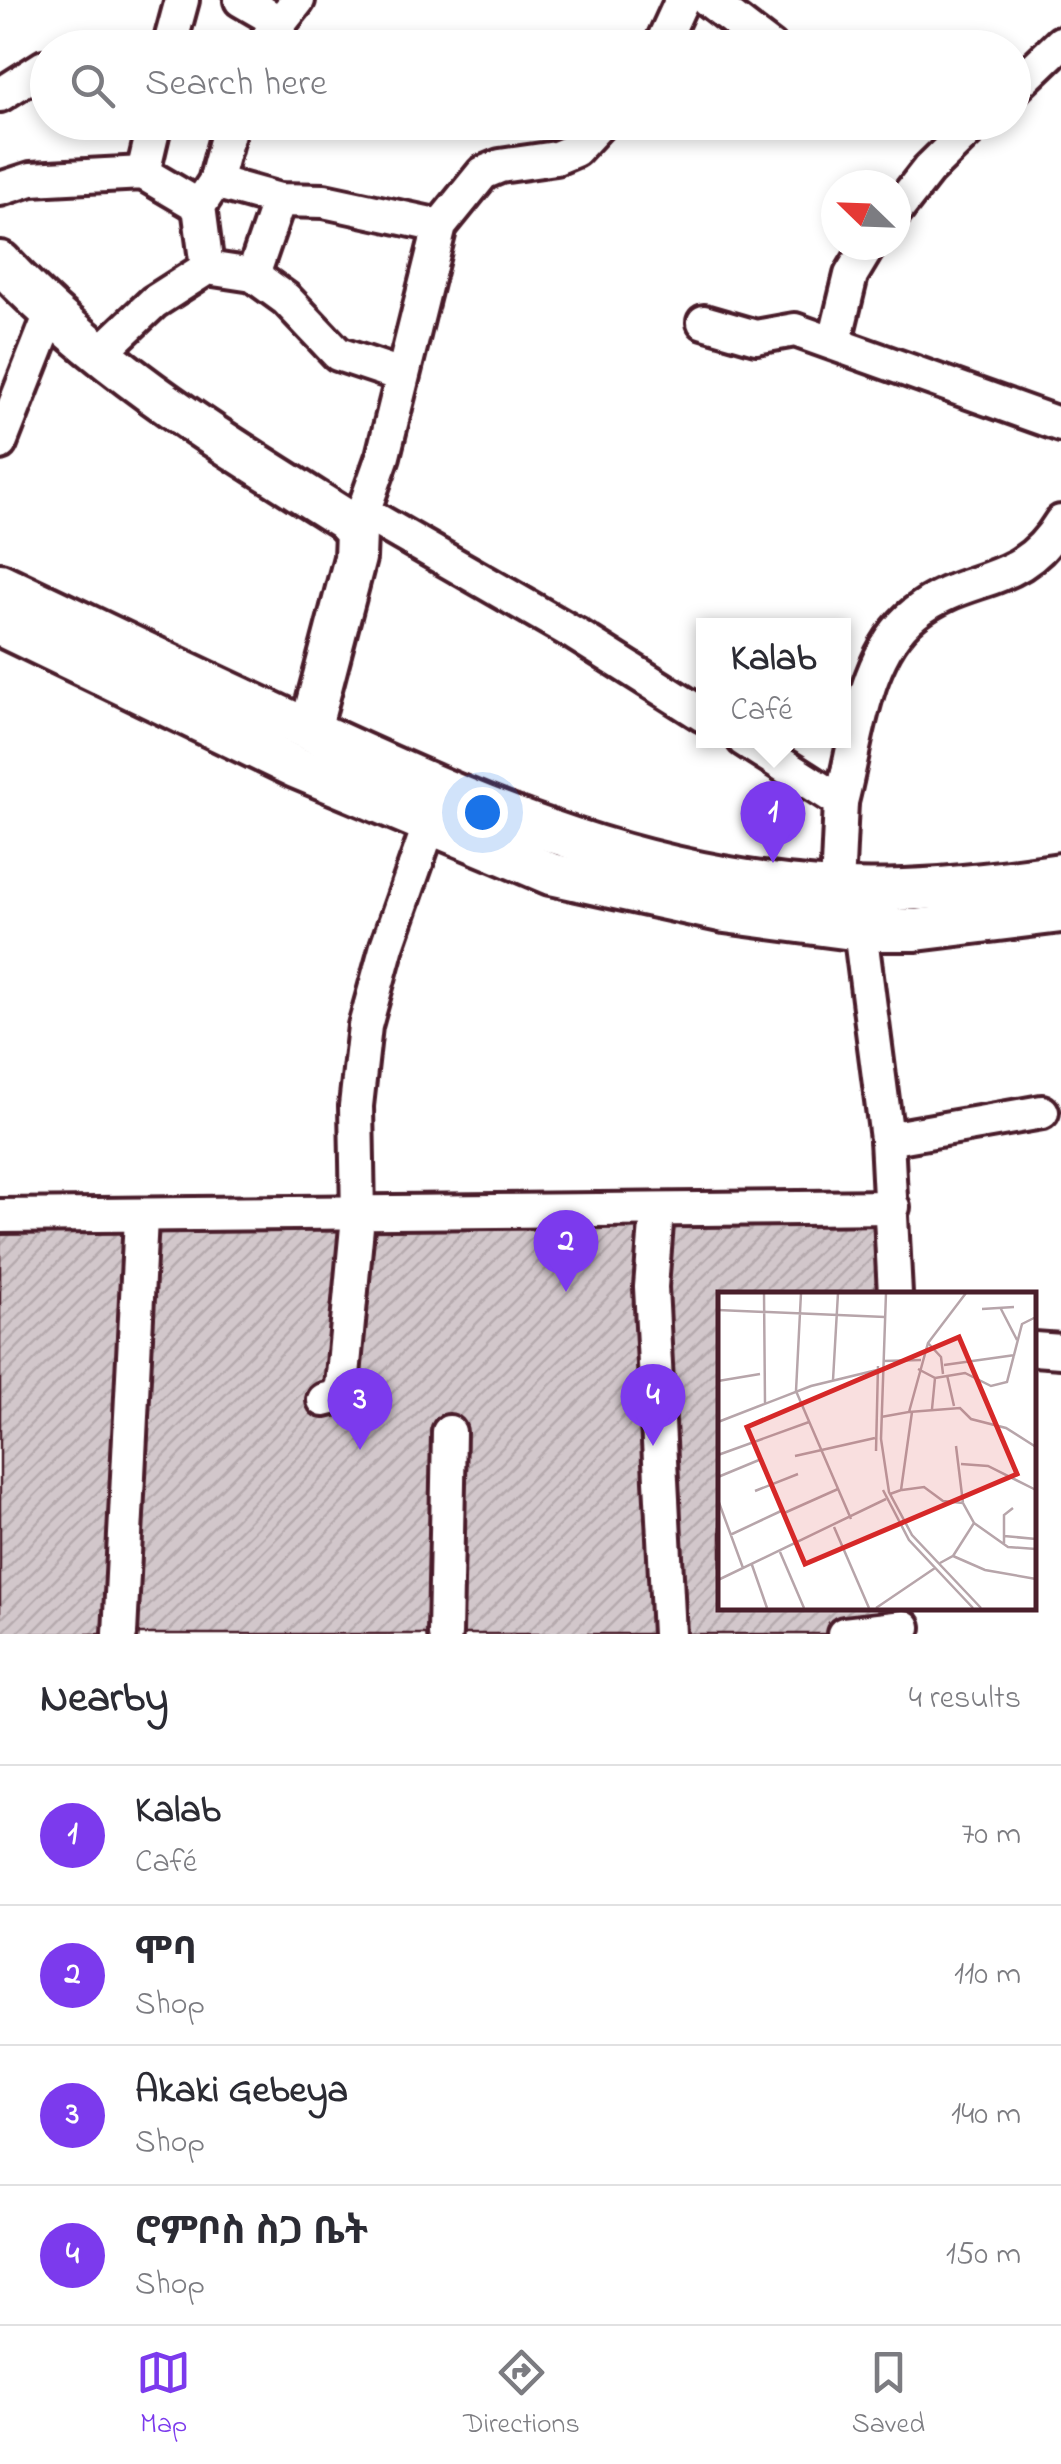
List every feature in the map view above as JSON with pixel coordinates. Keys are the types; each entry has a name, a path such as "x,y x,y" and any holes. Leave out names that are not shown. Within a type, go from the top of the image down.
{"main road":[{"path":"0,262 50,316 98,355 208,434 344,519 360,522 355,558 310,730"},
{"path":"0,584 310,730 558,838 732,878 837,889 973,887 1061,874"},
{"path":"0,625 429,826 550,874 725,912 860,930 916,930 1061,912"}],"street":[{"path":"174,30 182,0"},
{"path":"241,0 279,23"},
{"path":"668,30 682,0"},
{"path":"708,0 747,30"},
{"path":"1031,72 1061,43"},
{"path":"0,96 30,76"},
{"path":"144,174 151,140"},
{"path":"206,268 207,194 225,140"},
{"path":"584,140 575,150 556,158 500,166 483,174 440,226 384,456 360,522 574,634 696,711"},
{"path":"911,192 959,140"},
{"path":"0,189 49,177 144,174 207,194 324,201 440,226"},
{"path":"253,275 279,200"},
{"path":"836,341 850,275 860,260"},
{"path":"98,355 154,302 206,268 253,275 286,298 338,354 402,375"},
{"path":"0,443 50,316"},
{"path":"704,322 756,337 796,330 836,341 1061,425"},
{"path":"837,889 841,802 875,670 889,643 914,614 945,594 1009,574 1032,558 1061,522"},
{"path":"757,748 841,802"},
{"path":"324,1400 336,1397 342,1386 358,1216 356,1106 365,1026 386,946 429,826"},
{"path":"860,930 887,1139 895,1292"},
{"path":"887,1139 1042,1112"},
{"path":"0,1216 358,1216 893,1206"},
{"path":"656,1211 651,1288 668,1634"},
{"path":"120,1634 142,1218"},
{"path":"1036,1349 1061,1350"},
{"path":"445,1634 449,1432"},
{"path":"844,1634 904,1623"}],"building":[{"path":"893,1207 895,1292 718,1292 718,1609 904,1609 904,1634 0,1634 0,1223"}],"place":[{"name":"Kalab","path":"773,863"},
{"name":"ሞባ","path":"566,1292"},
{"name":"ሮምቦስ ስጋ ቤት","path":"653,1446"},
{"name":"Akaki Gebeya","path":"360,1450"}]}
